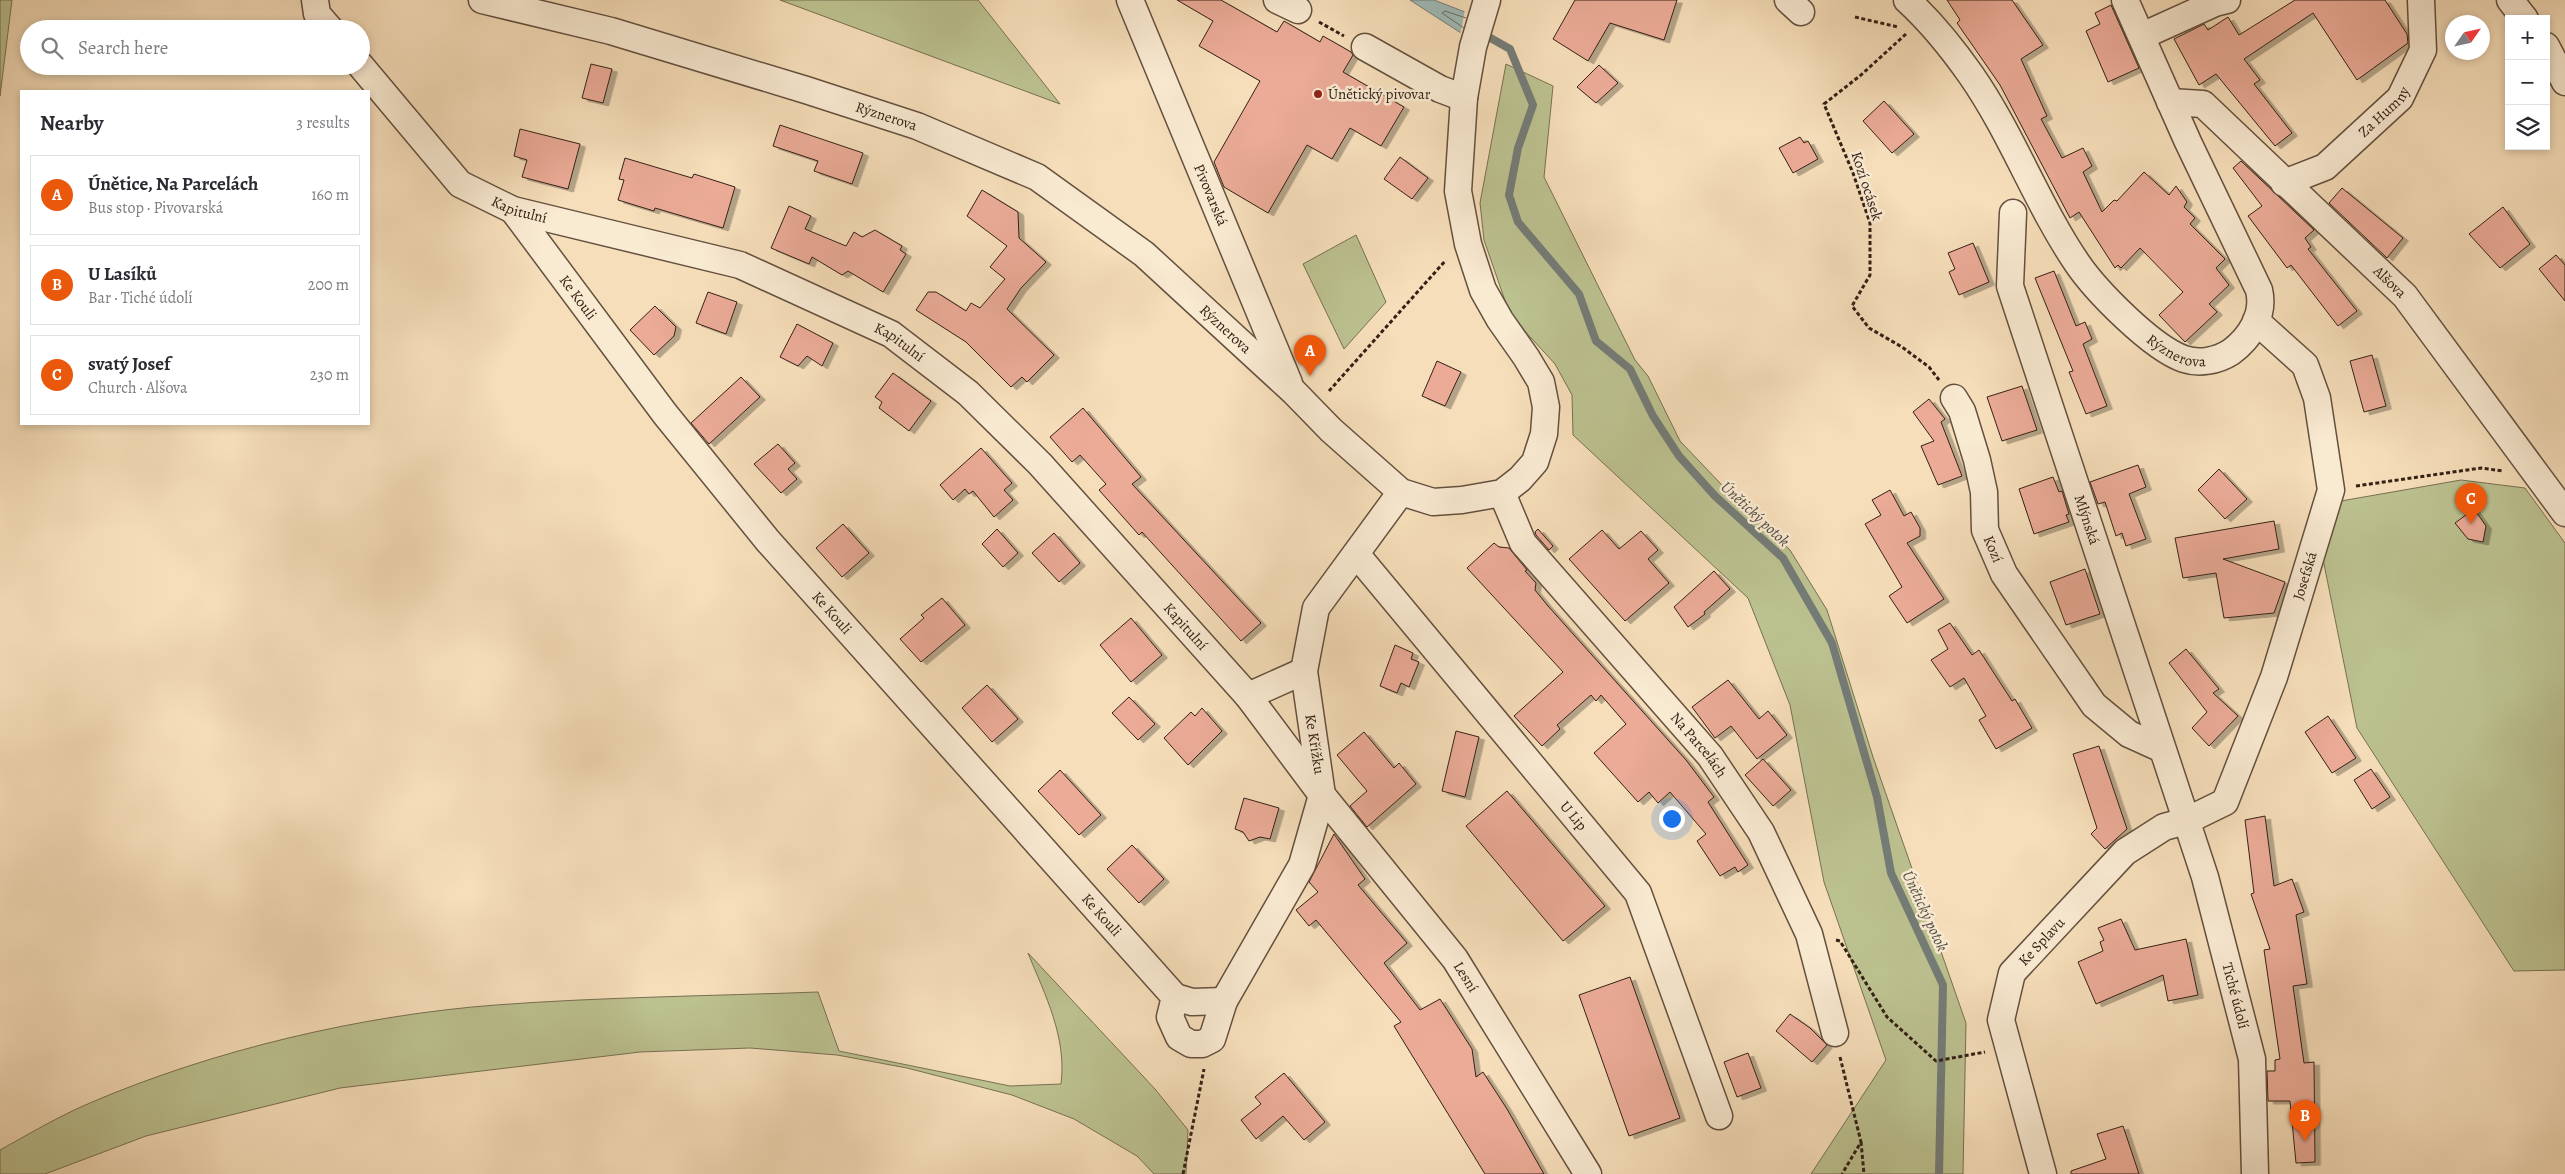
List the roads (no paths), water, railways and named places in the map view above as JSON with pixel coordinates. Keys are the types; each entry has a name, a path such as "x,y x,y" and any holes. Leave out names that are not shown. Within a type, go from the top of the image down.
{"street":[{"path":"315,0 317,14 322,20"},
{"name":"Rýznerova","path":"482,0 611,31 806,90 917,126 1037,177 1144,254 1401,492 1433,502 1462,500 1502,493 1520,479 1535,462 1544,434 1546,408 1541,382 1500,320 1483,290 1468,244 1458,191 1464,98 1473,47 1487,0"},
{"name":"Pivovarská","path":"1130,0 1292,391"},
{"name":"Rýznerova","path":"1907,0 1925,16 1971,76 2071,254 2088,277 2123,314 2170,353 2196,361 2210,360 2228,353 2248,335 2256,321 2260,307 2259,290 2170,102 2125,0"},
{"path":"2142,36 2215,3 2227,0"},
{"name":"Za Humny","path":"2284,183 2325,167 2400,98 2423,50 2421,0"},
{"path":"2510,0 2522,15"},
{"path":"1365,47 1440,89 1464,98"},
{"path":"2550,54 2565,82"},
{"name":"Kapitulní","path":"369,75 460,184 513,210 740,265 891,334 968,393 1040,464 1248,696 1322,795"},
{"name":"Alšova","path":"2170,102 2204,104 2284,183 2404,296 2565,514"},
{"name":"Ke Kouli","path":"513,210 665,414 768,541 1175,996"},
{"name":"Mlýnská","path":"2013,214 2010,286 2186,821"},
{"name":"Josefská","path":"2186,821 2225,802 2274,677 2331,490 2318,398 2305,366 2256,321"},
{"name":"Kozí","path":"1954,398 1962,411 1977,460 1984,492 1985,530 2004,574 2094,705 2129,734 2162,749"},
{"name":"Ke Křížku","path":"1224,1001 1302,865 1322,795 1304,672 1316,608 1357,555 1401,492"},
{"name":"Na Parcelách","path":"1502,493 1523,543 1710,756 1761,832 1809,934 1834,1033"},
{"name":"U Lip","path":"1357,555 1638,893 1720,1116"},
{"path":"1248,696 1304,672"},
{"name":"Lesní","path":"1322,795 1455,959 1588,1174"},
{"name":"Ke Splavu","path":"2043,1174 2001,1020 2012,973 2124,852 2164,827 2186,821"},
{"name":"Tiché údolí","path":"2186,821 2205,877 2252,1059 2255,1174"},
{"path":"1175,996 1192,1002 1224,1001 1212,1039 1202,1044 1191,1044 1179,1037 1170,1016 1175,996"}],"water":[{"path":"1410,0 1434,0 1465,12 1461,33"}],"waterway":[{"name":"Únětický potok","path":"1487,36 1510,49 1533,105 1518,148 1509,195 1518,222 1579,294 1596,341 1630,369 1653,416 1679,456 1715,496 1783,558 1832,643 1877,797 1891,873 1943,985 1939,1174"}],"place":[{"name":"Únětický pivovar","path":"1318,94"},
{"name":"Únětice, Na Parcelách","path":"1310,376"},
{"name":"svatý Josef","path":"2471,524"},
{"name":"U Lasíků","path":"2305,1141"}]}
